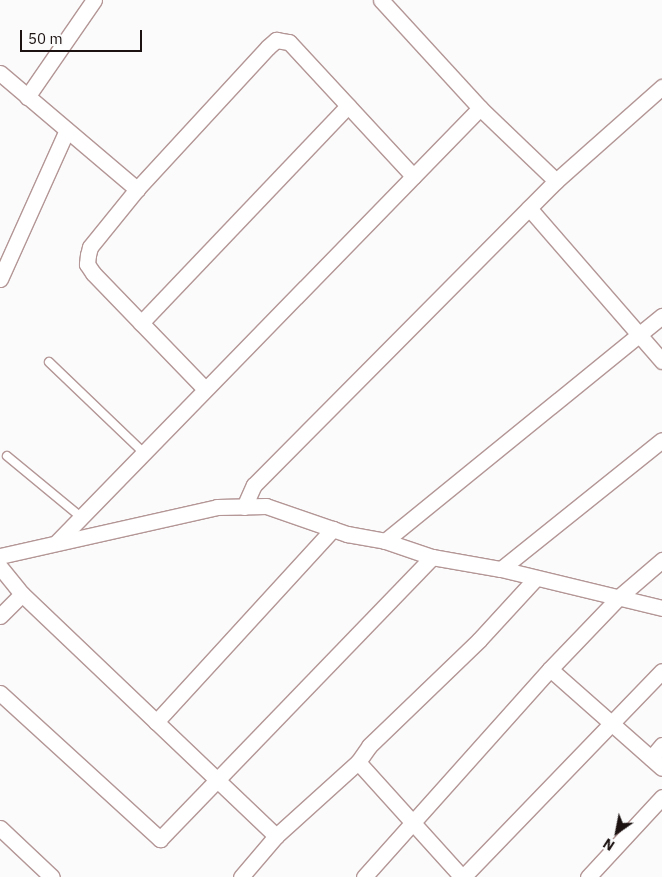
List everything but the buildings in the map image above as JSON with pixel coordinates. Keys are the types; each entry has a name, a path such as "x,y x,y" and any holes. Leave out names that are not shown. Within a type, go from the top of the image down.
{"street":[{"path":"26,97 94,0"},
{"path":"384,1 480,108 556,181"},
{"path":"205,389 140,323 87,264 90,247 137,189 276,40 289,42 412,176"},
{"path":"3,81 26,97 137,189"},
{"path":"244,507 254,485 529,208 556,181 662,87"},
{"path":"140,323 348,106"},
{"path":"58,542 143,452 480,108"},
{"path":"0,279 66,132"},
{"path":"529,208 662,361"},
{"path":"385,541 638,333 662,316"},
{"path":"501,569 662,440"},
{"path":"0,556 217,507 266,506 333,529 385,541 432,557 501,569 662,608"},
{"path":"156,722 333,529"},
{"path":"0,693 160,839 432,557"},
{"path":"364,877 414,824 550,669 619,597 662,560"},
{"path":"0,567 22,594 276,836"},
{"path":"241,877 276,836 358,762 369,746 479,640 536,578"},
{"path":"0,616 22,594"},
{"path":"550,669 656,763 662,745"},
{"path":"358,762 463,877 662,671"},
{"path":"588,877 662,797"},
{"path":"0,828 52,877"}],"lane":[{"path":"49,362 143,452"},
{"path":"7,456 81,517"}]}
